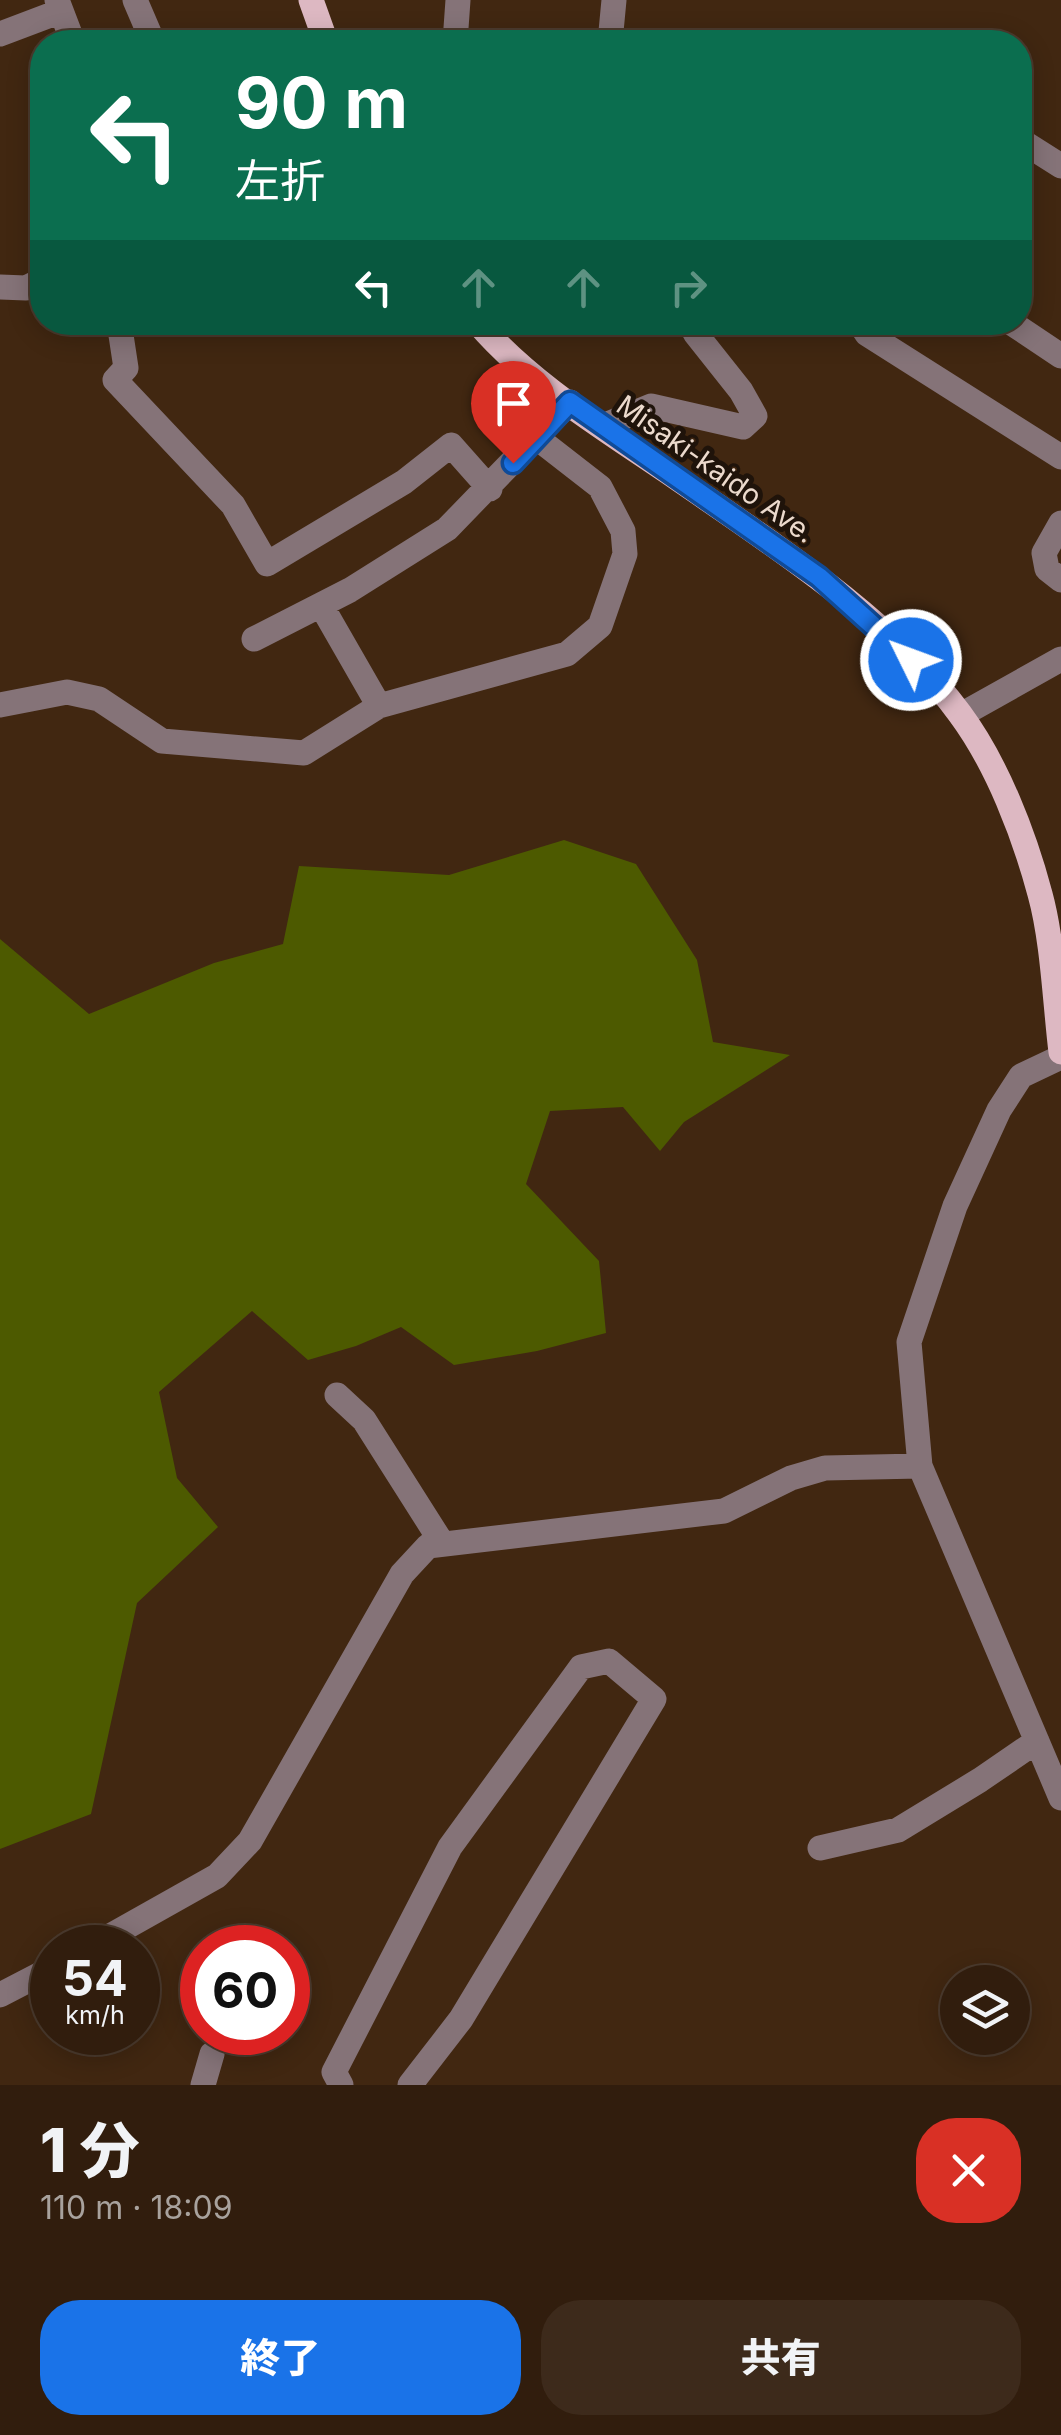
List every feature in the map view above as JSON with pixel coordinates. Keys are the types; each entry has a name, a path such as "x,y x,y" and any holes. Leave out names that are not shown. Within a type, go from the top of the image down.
{"main road":[{"path":"311,0 322,30"},
{"name":"Misaki-kaido Ave.","path":"488,335 498,348 606,429 819,577 911,660 961,715 1002,788 1041,898 1061,1055"}],"street":[{"path":"135,0 149,30"},
{"path":"456,30 458,0"},
{"path":"611,30 614,0"},
{"path":"0,34 59,6 68,30"},
{"path":"1032,148 1061,166"},
{"path":"0,287 30,286"},
{"path":"120,335 126,368 115,380 233,505 266,564 404,482 451,445 490,489"},
{"path":"606,429 610,423 651,406 743,427 755,416 741,391 697,335"},
{"path":"868,335 1061,456"},
{"path":"1030,335 1061,356"},
{"path":"254,639 322,605 447,529 490,489 570,402"},
{"path":"0,704 68,692 99,698 162,741 304,753 379,706 567,654 600,626 625,554 623,531 600,487 537,438"},
{"path":"1061,524 1044,554 1048,569 1061,580"},
{"path":"322,605 379,706"},
{"path":"961,715 1061,659"},
{"path":"1061,1055 1021,1076 1000,1110 955,1206 909,1342 920,1466 1061,1798"},
{"path":"337,1395 364,1420 442,1543"},
{"path":"130,1925 217,1876 250,1841 402,1574 428,1546 724,1511 791,1478 825,1468 920,1466"},
{"path":"341,2085 334,2072 450,1848 581,1667 609,1662 654,1699 462,2019 410,2085"},
{"path":"820,1848 898,1830 1037,1740"},
{"path":"0,1995 30,1979"},
{"path":"203,2085 212,2055"}],"green space":[{"path":"564,840 636,864 697,960 713,1042 790,1055 684,1122 660,1151 623,1107 550,1111 526,1184 599,1261 606,1333 537,1351 454,1365 401,1327 308,1360 252,1311 159,1392 177,1478 218,1527 137,1603 91,1814 0,1849 0,939 89,1014 214,963 283,944 299,866 449,875"}],"route":[{"path":"513,463 570,402 819,577 911,660"}]}
